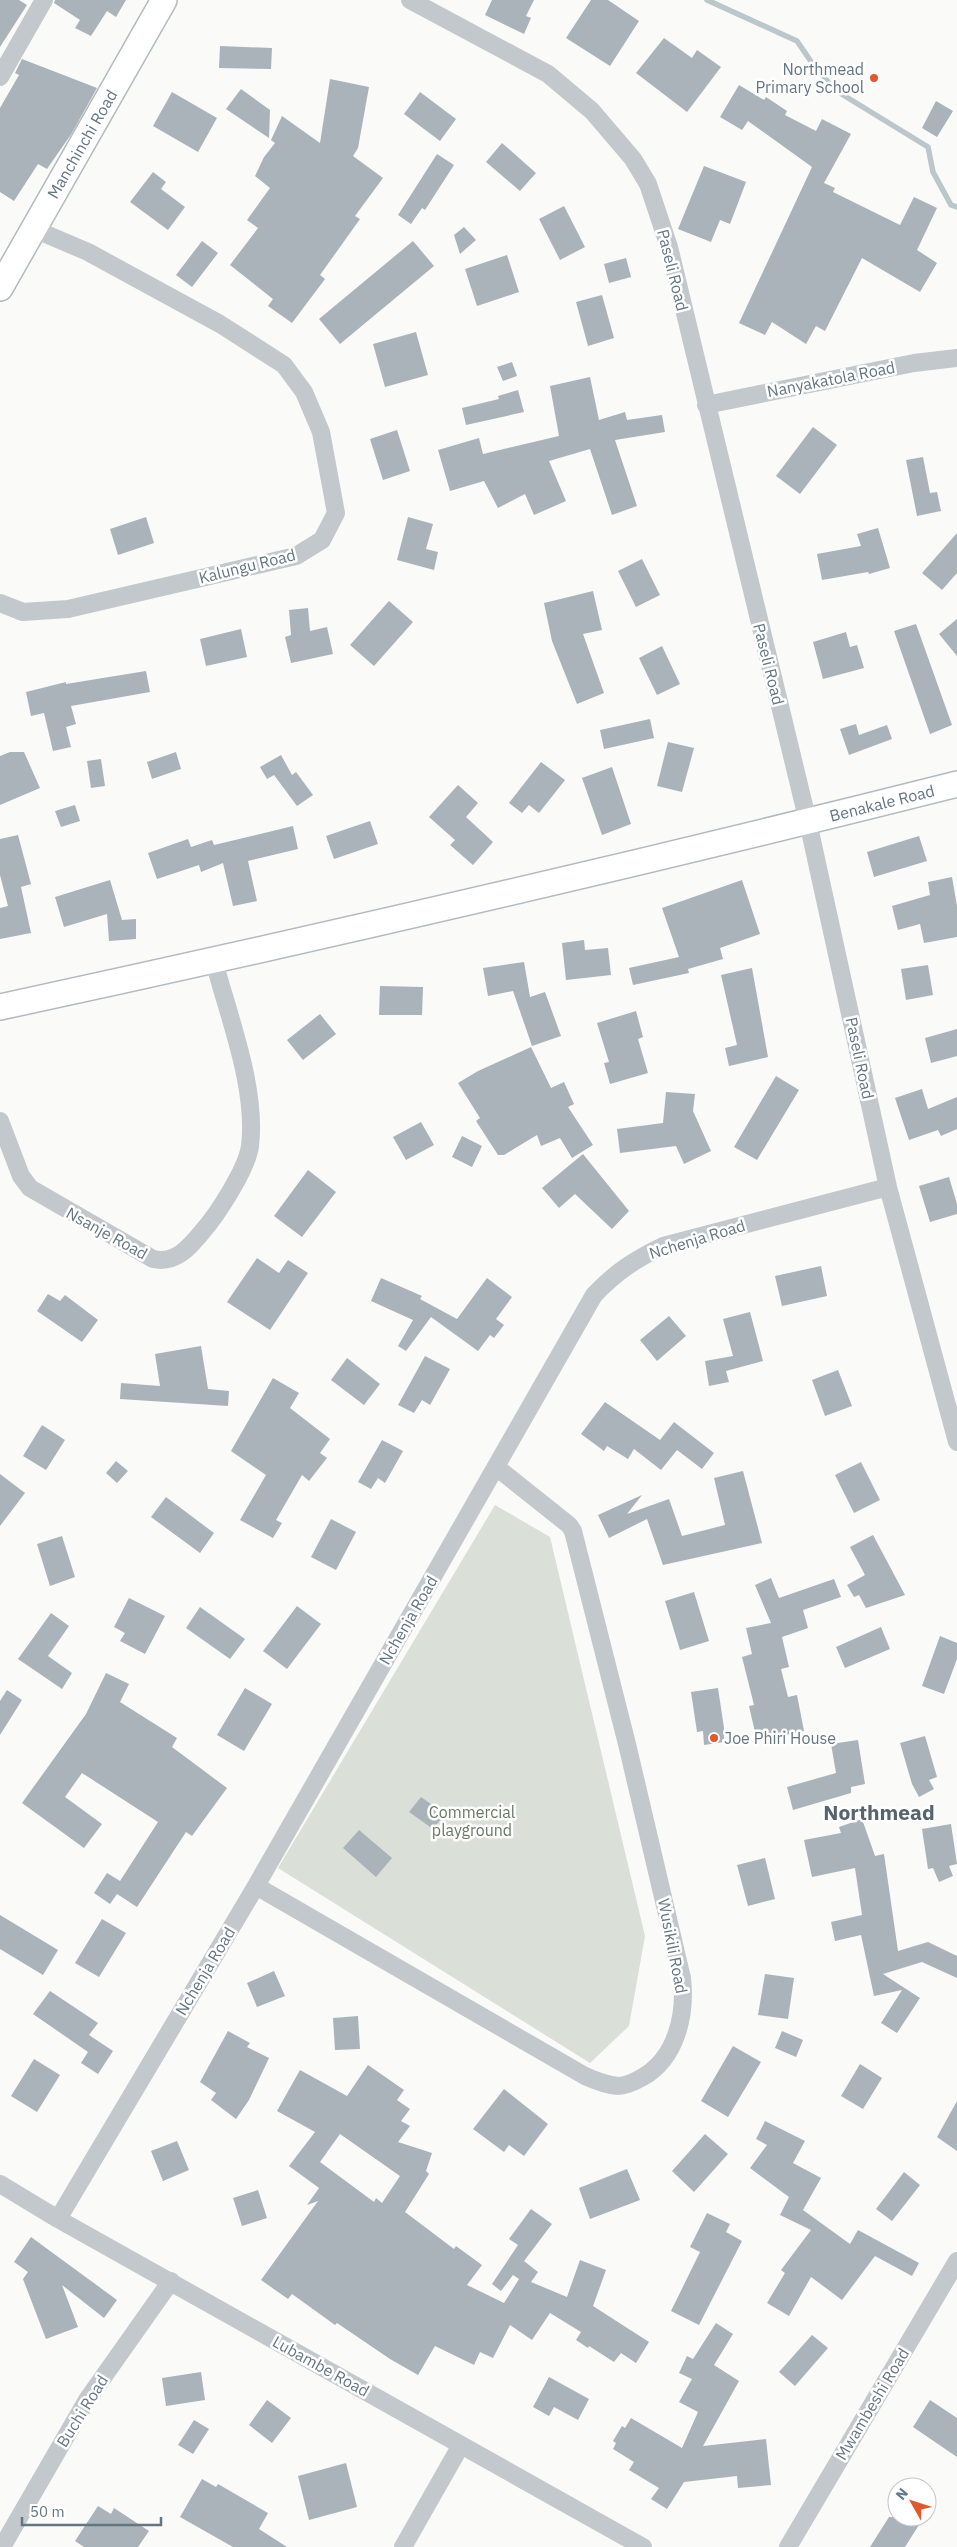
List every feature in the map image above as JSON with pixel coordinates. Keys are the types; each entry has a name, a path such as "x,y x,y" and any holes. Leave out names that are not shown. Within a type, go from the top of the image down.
{"street":[{"path":"0,77 44,0"},
{"name":"Manchinchi Road","path":"0,288 164,0"},
{"name":"Paseli Road","path":"410,0 548,74 592,111 633,159 648,184 669,247 808,822 888,1187 957,1442"},
{"name":"Kalungu Road","path":"0,603 23,612 68,609 296,556 322,540 336,513 322,432 304,392 284,365 220,324 97,256 34,229"},
{"name":"Nanyakatola Road","path":"706,405 914,363 957,358"},
{"name":"Benakale Road","path":"0,1007 214,961 808,822 957,784"},
{"name":"Nsanje Road","path":"0,1122 21,1176 38,1194 153,1259 162,1261 173,1259 189,1248 210,1223 233,1188 250,1148 250,1095 214,961"},
{"name":"Nchenja Road","path":"58,2219 256,1886 496,1467 584,1308 612,1276 632,1261 663,1246 888,1187"},
{"name":"Wusikili Road","path":"256,1886 585,2076 602,2084 620,2086 636,2081 654,2071 667,2054 682,2018 684,1996 682,1978 627,1744 573,1531 569,1525 496,1467"},
{"name":"Lubambe Road","path":"0,2184 58,2219 643,2547"},
{"name":"Mwambeshi Road","path":"788,2547 957,2260"},
{"name":"Buchi Road","path":"2,2547 87,2400 171,2281"},
{"path":"403,2547 461,2445"}],"green space":[{"name":"Commercial playground","path":"495,1505 550,1537 645,1936 629,2026 590,2063 278,1868"}],"building":[{"path":"0,0 19,0 27,5 0,47"},
{"path":"55,0 126,0 116,17 107,11 91,36 75,28 80,20 54,3"},
{"path":"492,0 534,0 526,16 531,18 524,34 485,15"},
{"path":"591,0 608,0 639,21 610,66 566,38"},
{"path":"664,38 692,58 697,50 721,67 687,112 636,73"},
{"path":"220,46 272,48 271,69 219,68"},
{"path":"22,59 97,88 72,133 47,169 38,164 14,201 0,192 0,108 19,75 15,73"},
{"path":"330,79 369,87 358,148 353,156 383,178 355,216 360,219 320,275 325,279 292,323 268,306 273,299 230,265 258,228 247,220 270,188 255,176 264,157 275,143 271,140 282,116 320,143"},
{"path":"739,85 764,100 766,97 787,111 785,115 816,131 822,119 851,134 824,183 835,188 833,192 900,225 914,197 937,208 917,250 937,263 920,292 862,258 825,331 816,326 806,344 772,322 765,335 739,323 812,167 748,121 742,130 720,117"},
{"path":"241,89 270,110 269,138 226,109"},
{"path":"172,92 217,118 198,152 153,126"},
{"path":"420,92 456,119 440,141 404,114"},
{"path":"936,101 953,111 937,137 922,128"},
{"path":"502,143 536,173 520,191 486,162"},
{"path":"437,154 454,165 425,210 422,208 411,224 398,215"},
{"path":"704,166 746,182 730,224 720,220 711,242 678,229"},
{"path":"153,172 166,182 161,189 185,207 168,230 130,202"},
{"path":"564,206 585,247 560,260 539,219"},
{"path":"464,227 476,240 460,254 454,235"},
{"path":"202,241 218,253 192,287 176,275"},
{"path":"413,241 434,266 340,344 319,319"},
{"path":"507,255 519,292 477,306 465,269"},
{"path":"626,258 631,277 609,283 604,264"},
{"path":"602,295 614,338 588,346 576,302"},
{"path":"416,332 428,375 385,387 373,344"},
{"path":"512,362 517,376 503,381 497,367"},
{"path":"590,377 599,420 625,412 627,420 662,415 665,432 615,440 637,506 612,515 590,449 549,461 566,501 534,515 525,494 498,508 484,481 450,491 438,450 479,438 483,454 559,436 550,386"},
{"path":"518,390 524,412 466,425 462,408 499,399 498,396"},
{"path":"813,427 837,445 800,494 776,476"},
{"path":"397,430 410,471 383,480 370,439"},
{"path":"923,457 930,493 937,492 941,511 917,516 906,460"},
{"path":"146,517 154,543 118,555 110,529"},
{"path":"408,517 433,524 426,549 438,552 434,570 397,560"},
{"path":"878,528 890,568 869,574 868,572 822,580 817,554 861,546 857,534"},
{"path":"957,533 957,573 942,590 922,573"},
{"path":"642,559 660,595 636,607 618,571"},
{"path":"593,591 602,630 583,634 604,693 577,704 552,641 544,603"},
{"path":"389,601 413,622 374,666 350,645"},
{"path":"308,608 310,631 327,627 333,654 291,663 285,637 291,635 289,610"},
{"path":"957,619 957,656 939,634"},
{"path":"916,624 952,725 930,734 894,631"},
{"path":"241,629 247,657 206,666 200,639"},
{"path":"846,632 850,647 857,645 864,668 823,679 813,642"},
{"path":"662,646 680,684 657,695 639,658"},
{"path":"146,671 150,692 71,706 76,724 66,727 71,747 53,751 44,713 31,716 26,692 66,682 66,684"},
{"path":"650,719 654,738 604,749 600,730"},
{"path":"856,724 859,735 887,725 892,739 849,755 840,729"},
{"path":"668,742 694,748 682,792 657,786"},
{"path":"10,752 24,752 40,788 0,805 0,756"},
{"path":"176,752 181,769 152,779 147,762"},
{"path":"281,755 292,775 296,772 313,795 297,806 274,775 267,779 260,767"},
{"path":"101,759 105,786 91,788 87,761"},
{"path":"541,762 565,780 539,813 529,805 522,813 509,803"},
{"path":"612,767 631,824 602,835 582,778"},
{"path":"458,785 478,803 466,817 493,842 473,865 450,845 455,840 429,817"},
{"path":"75,805 80,821 61,827 55,811"},
{"path":"370,821 378,844 334,859 326,836"},
{"path":"293,826 298,849 248,861 257,901 233,906 223,863 201,872 199,865 157,879 148,853 188,839 191,847 212,840 214,845"},
{"path":"18,835 31,884 21,887 31,933 0,939 0,908 8,906 0,875 0,839"},
{"path":"919,836 927,861 874,877 867,852"},
{"path":"952,877 957,906 957,937 924,943 920,924 898,930 892,906 930,895 928,882"},
{"path":"110,880 122,920 136,919 136,939 109,941 107,914 64,927 55,897"},
{"path":"742,880 760,934 720,948 723,959 688,969 689,973 633,985 629,968 679,957 662,908"},
{"path":"584,940 585,950 608,948 611,975 566,980 562,943"},
{"path":"524,962 530,997 545,992 561,1036 532,1046 513,991 488,996 483,968"},
{"path":"928,965 933,995 906,1000 901,969"},
{"path":"752,968 768,1057 729,1066 725,1048 737,1045 721,975"},
{"path":"380,986 423,987 422,1015 379,1015"},
{"path":"636,1011 643,1037 638,1039 648,1073 610,1084 604,1063 609,1062 597,1023"},
{"path":"320,1014 336,1034 303,1060 287,1040"},
{"path":"957,1029 957,1056 931,1063 925,1038"},
{"path":"531,1047 551,1088 564,1082 574,1104 568,1107 593,1145 572,1158 560,1138 541,1146 537,1135 504,1155 498,1155 476,1121 480,1118 458,1083 478,1071"},
{"path":"776,1076 799,1090 757,1160 734,1147"},
{"path":"922,1089 928,1109 957,1097 957,1129 941,1136 938,1130 909,1140 895,1098"},
{"path":"666,1092 695,1094 693,1111 711,1151 684,1164 676,1146 620,1153 617,1129 663,1123"},
{"path":"421,1122 434,1145 406,1160 393,1137"},
{"path":"462,1136 482,1146 472,1167 452,1157"},
{"path":"583,1154 629,1211 612,1229 575,1194 559,1208 542,1188"},
{"path":"308,1170 336,1192 302,1237 274,1216"},
{"path":"949,1177 957,1204 957,1214 930,1222 919,1186"},
{"path":"257,1258 279,1273 288,1260 308,1273 270,1330 227,1302"},
{"path":"821,1266 827,1296 782,1306 775,1276"},
{"path":"381,1278 422,1296 420,1299 457,1319 487,1278 512,1297 496,1319 504,1325 494,1338 490,1335 478,1351 431,1317 406,1351 398,1346 413,1320 371,1301"},
{"path":"48,1294 60,1301 65,1295 98,1320 82,1342 37,1311"},
{"path":"750,1312 763,1361 726,1371 729,1382 709,1386 705,1361 733,1356 723,1319"},
{"path":"669,1316 686,1336 657,1361 640,1340"},
{"path":"201,1346 208,1389 229,1391 228,1406 120,1399 121,1383 160,1386 155,1354"},
{"path":"425,1356 450,1369 430,1405 422,1400 414,1413 398,1405"},
{"path":"347,1358 380,1384 364,1405 331,1380"},
{"path":"838,1370 852,1406 825,1416 812,1380"},
{"path":"273,1378 299,1393 290,1408 330,1439 320,1453 327,1458 309,1481 302,1475 276,1520 282,1523 273,1538 240,1520 266,1475 231,1451"},
{"path":"605,1402 660,1440 674,1422 714,1453 702,1469 677,1450 661,1470 634,1449 628,1459 607,1446 604,1451 581,1434"},
{"path":"42,1425 65,1440 46,1470 23,1456"},
{"path":"382,1440 403,1451 385,1483 378,1478 371,1489 358,1482"},
{"path":"116,1461 128,1471 117,1483 106,1473"},
{"path":"861,1462 880,1500 854,1513 835,1475"},
{"path":"743,1471 762,1543 663,1565 647,1519 609,1538 598,1515 642,1495 627,1514 669,1499 682,1536 725,1525 714,1478"},
{"path":"0,1474 25,1493 0,1526"},
{"path":"166,1497 214,1533 200,1553 151,1517"},
{"path":"331,1519 356,1532 336,1570 311,1557"},
{"path":"873,1535 905,1595 866,1608 859,1595 854,1597 847,1585 865,1575 850,1547"},
{"path":"62,1536 75,1577 50,1586 37,1544"},
{"path":"771,1578 779,1598 834,1579 841,1597 803,1610 808,1628 782,1637 789,1667 781,1669 788,1697 797,1695 804,1731 757,1741 749,1706 754,1705 742,1657 752,1654 746,1628 771,1623 755,1585"},
{"path":"694,1592 709,1641 680,1650 665,1601"},
{"path":"129,1598 165,1616 145,1654 120,1641 125,1633 114,1627"},
{"path":"297,1606 321,1624 287,1669 263,1651"},
{"path":"200,1607 245,1639 230,1659 186,1628"},
{"path":"51,1613 69,1626 48,1656 72,1673 62,1689 18,1659"},
{"path":"881,1627 890,1649 845,1668 836,1647"},
{"path":"940,1636 957,1643 957,1659 944,1694 922,1686"},
{"path":"106,1673 129,1684 120,1702 177,1738 172,1747 227,1788 192,1836 186,1832 137,1907 117,1894 110,1904 94,1893 107,1873 120,1881 158,1822 82,1773 65,1797 102,1824 84,1848 22,1803 86,1714"},
{"path":"245,1688 272,1704 244,1751 217,1735"},
{"path":"718,1688 724,1728 724,1742 704,1745 703,1731 697,1732 691,1692"},
{"path":"7,1690 22,1700 0,1735 0,1701"},
{"path":"925,1736 937,1777 929,1780 934,1789 919,1797 912,1784 900,1743"},
{"path":"858,1740 865,1784 851,1787 851,1793 793,1810 787,1787 836,1773 831,1744"},
{"path":"421,1797 445,1814 433,1829 409,1812"},
{"path":"862,1819 875,1856 884,1854 898,1951 928,1942 957,1956 957,1978 922,1962 883,1974 920,1998 897,2033 881,2023 902,1990 874,1996 861,1935 835,1941 831,1922 862,1915 855,1868 812,1877 804,1840 841,1833 839,1827"},
{"path":"951,1824 957,1864 949,1866 953,1876 939,1882 933,1868 928,1869 922,1829"},
{"path":"359,1830 392,1858 376,1877 343,1848"},
{"path":"765,1858 775,1899 748,1906 737,1865"},
{"path":"0,1915 58,1950 43,1975 0,1949"},
{"path":"102,1919 126,1933 99,1977 75,1963"},
{"path":"274,1971 285,1996 257,2007 247,1983"},
{"path":"765,1974 794,1978 788,2019 758,2015"},
{"path":"50,1991 98,2023 89,2035 113,2051 98,2074 81,2063 88,2052 33,2014"},
{"path":"358,2016 360,2049 335,2050 333,2018"},
{"path":"228,2031 250,2043 247,2047 269,2058 249,2100 236,2119 211,2100 216,2093 200,2082"},
{"path":"782,2031 803,2040 796,2057 775,2048"},
{"path":"733,2046 761,2062 728,2117 701,2101"},
{"path":"34,2059 60,2075 37,2112 11,2096"},
{"path":"860,2064 882,2078 863,2109 841,2096"},
{"path":"368,2065 404,2090 397,2100 410,2109 401,2121 410,2126 398,2142 432,2153 426,2171 429,2174 405,2212 454,2249 456,2246 482,2265 467,2285 504,2303 519,2279 513,2275 501,2291 492,2284 518,2245 509,2239 531,2209 552,2224 524,2261 538,2272 531,2282 567,2297 580,2260 606,2270 593,2306 649,2342 636,2363 621,2353 614,2362 589,2346 588,2348 576,2340 581,2332 550,2313 532,2340 510,2325 493,2358 480,2352 474,2365 435,2346 418,2375 390,2359 337,2323 335,2325 292,2294 288,2299 261,2280 318,2201 307,2205 319,2188 289,2166 315,2132 277,2111 300,2070 347,2096","holes":["340,2134 400,2176 382,2203 376,2198 374,2202 320,2162"]},
{"path":"504,2089 548,2124 524,2156 509,2145 504,2152 473,2129"},
{"path":"957,2101 957,2151 937,2137"},
{"path":"765,2121 805,2141 793,2163 821,2178 803,2210 850,2244 858,2230 919,2263 912,2276 875,2256 842,2300 811,2277 789,2316 767,2303 785,2273 781,2270 811,2230 780,2215 789,2197 750,2168 767,2145 756,2139"},
{"path":"705,2134 728,2154 694,2192 672,2171"},
{"path":"177,2141 189,2170 163,2181 151,2151"},
{"path":"627,2169 640,2200 590,2219 579,2188"},
{"path":"904,2172 920,2185 892,2221 876,2209"},
{"path":"258,2190 267,2218 242,2226 233,2198"},
{"path":"707,2213 730,2224 726,2232 742,2241 699,2325 671,2311 700,2252 690,2247"},
{"path":"31,2237 117,2300 104,2318 62,2285 78,2327 46,2339 23,2279 28,2272 14,2262"},
{"path":"716,2323 733,2334 714,2365 739,2381 703,2446 766,2439 771,2485 738,2488 737,2476 684,2482 667,2509 651,2499 659,2488 629,2470 634,2462 613,2449 616,2443 613,2441 622,2426 625,2428 631,2418 682,2448 698,2412 679,2402 692,2379 679,2373 687,2356 693,2359"},
{"path":"812,2335 828,2348 795,2386 779,2372"},
{"path":"201,2372 205,2400 166,2406 162,2378"},
{"path":"549,2377 589,2399 578,2420 554,2407 549,2416 533,2407"},
{"path":"267,2400 291,2418 272,2443 249,2425"},
{"path":"930,2400 957,2418 957,2457 913,2427"},
{"path":"194,2420 209,2429 193,2454 178,2445"},
{"path":"346,2463 357,2507 309,2520 298,2476"},
{"path":"202,2479 216,2487 218,2484 268,2513 259,2529 287,2547 233,2547 180,2517"},
{"path":"98,2506 111,2514 114,2508 149,2531 138,2547 84,2547 75,2541"},
{"path":"887,2520 887,2527 918,2527 905,2547 870,2547"}],"waterway":[{"path":"707,0 797,41 812,63 835,90 928,147 933,172 951,205 957,207"}],"place":[{"name":"Northmead Primary School","path":"874,78"},
{"name":"Joe Phiri House","path":"714,1738"}],"district":[{"name":"Northmead","path":"879,1813"}]}
